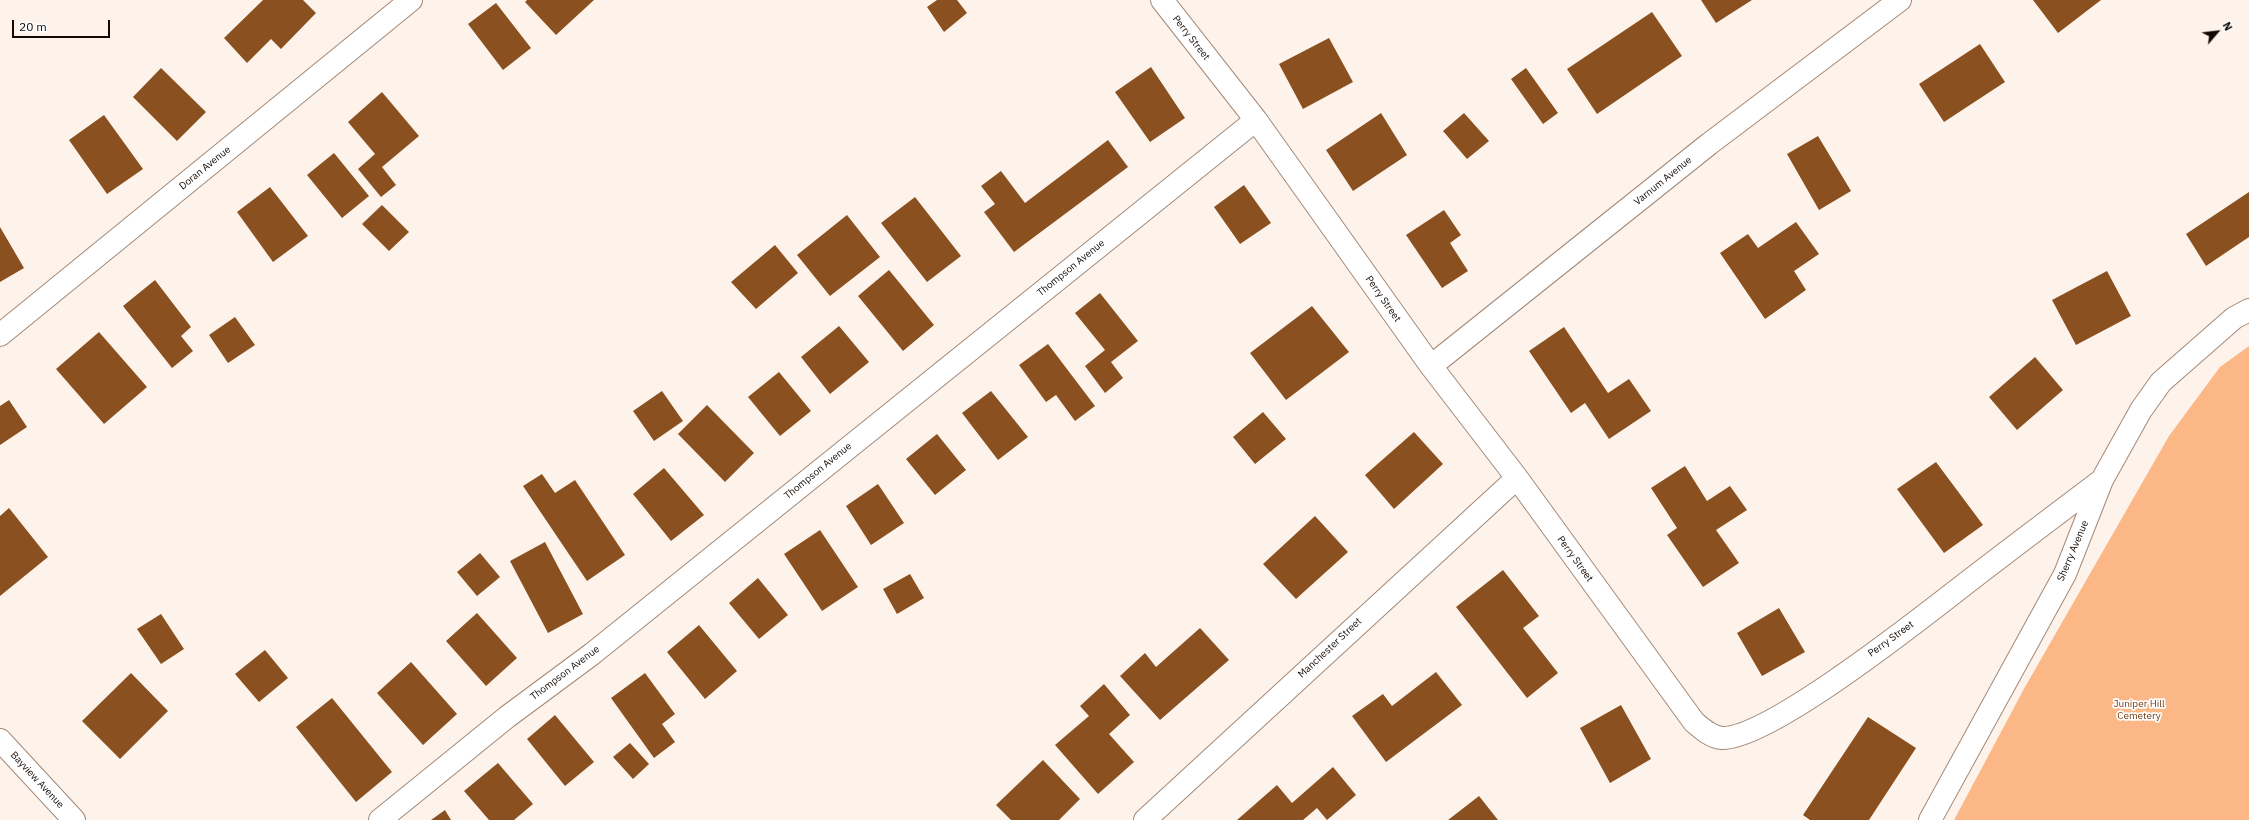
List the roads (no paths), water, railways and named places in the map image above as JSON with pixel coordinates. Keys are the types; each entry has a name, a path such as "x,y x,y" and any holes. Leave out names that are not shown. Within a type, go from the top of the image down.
{"street":[{"name":"Doran Avenue","path":"0,335 411,0"},
{"name":"Perry Street","path":"1162,0 1256,120 1431,366 1517,478 1694,722 1710,735 1722,738 1748,732 1802,702 1886,644 2102,480"},
{"name":"Varnum Avenue","path":"1431,366 1709,144 1900,0"},
{"name":"Thompson Avenue","path":"380,820 507,717 592,654 1256,120"},
{"name":"Sherry Avenue","path":"1930,820 2065,574 2102,480 2141,410 2161,382 2234,318 2249,310"},
{"name":"Manchester Street","path":"1145,820 1517,478"},
{"name":"Bayview Avenue","path":"0,740 74,820"}],"park label":[{"name":"Juniper Hill Cemetery","path":"2139,710"}]}
